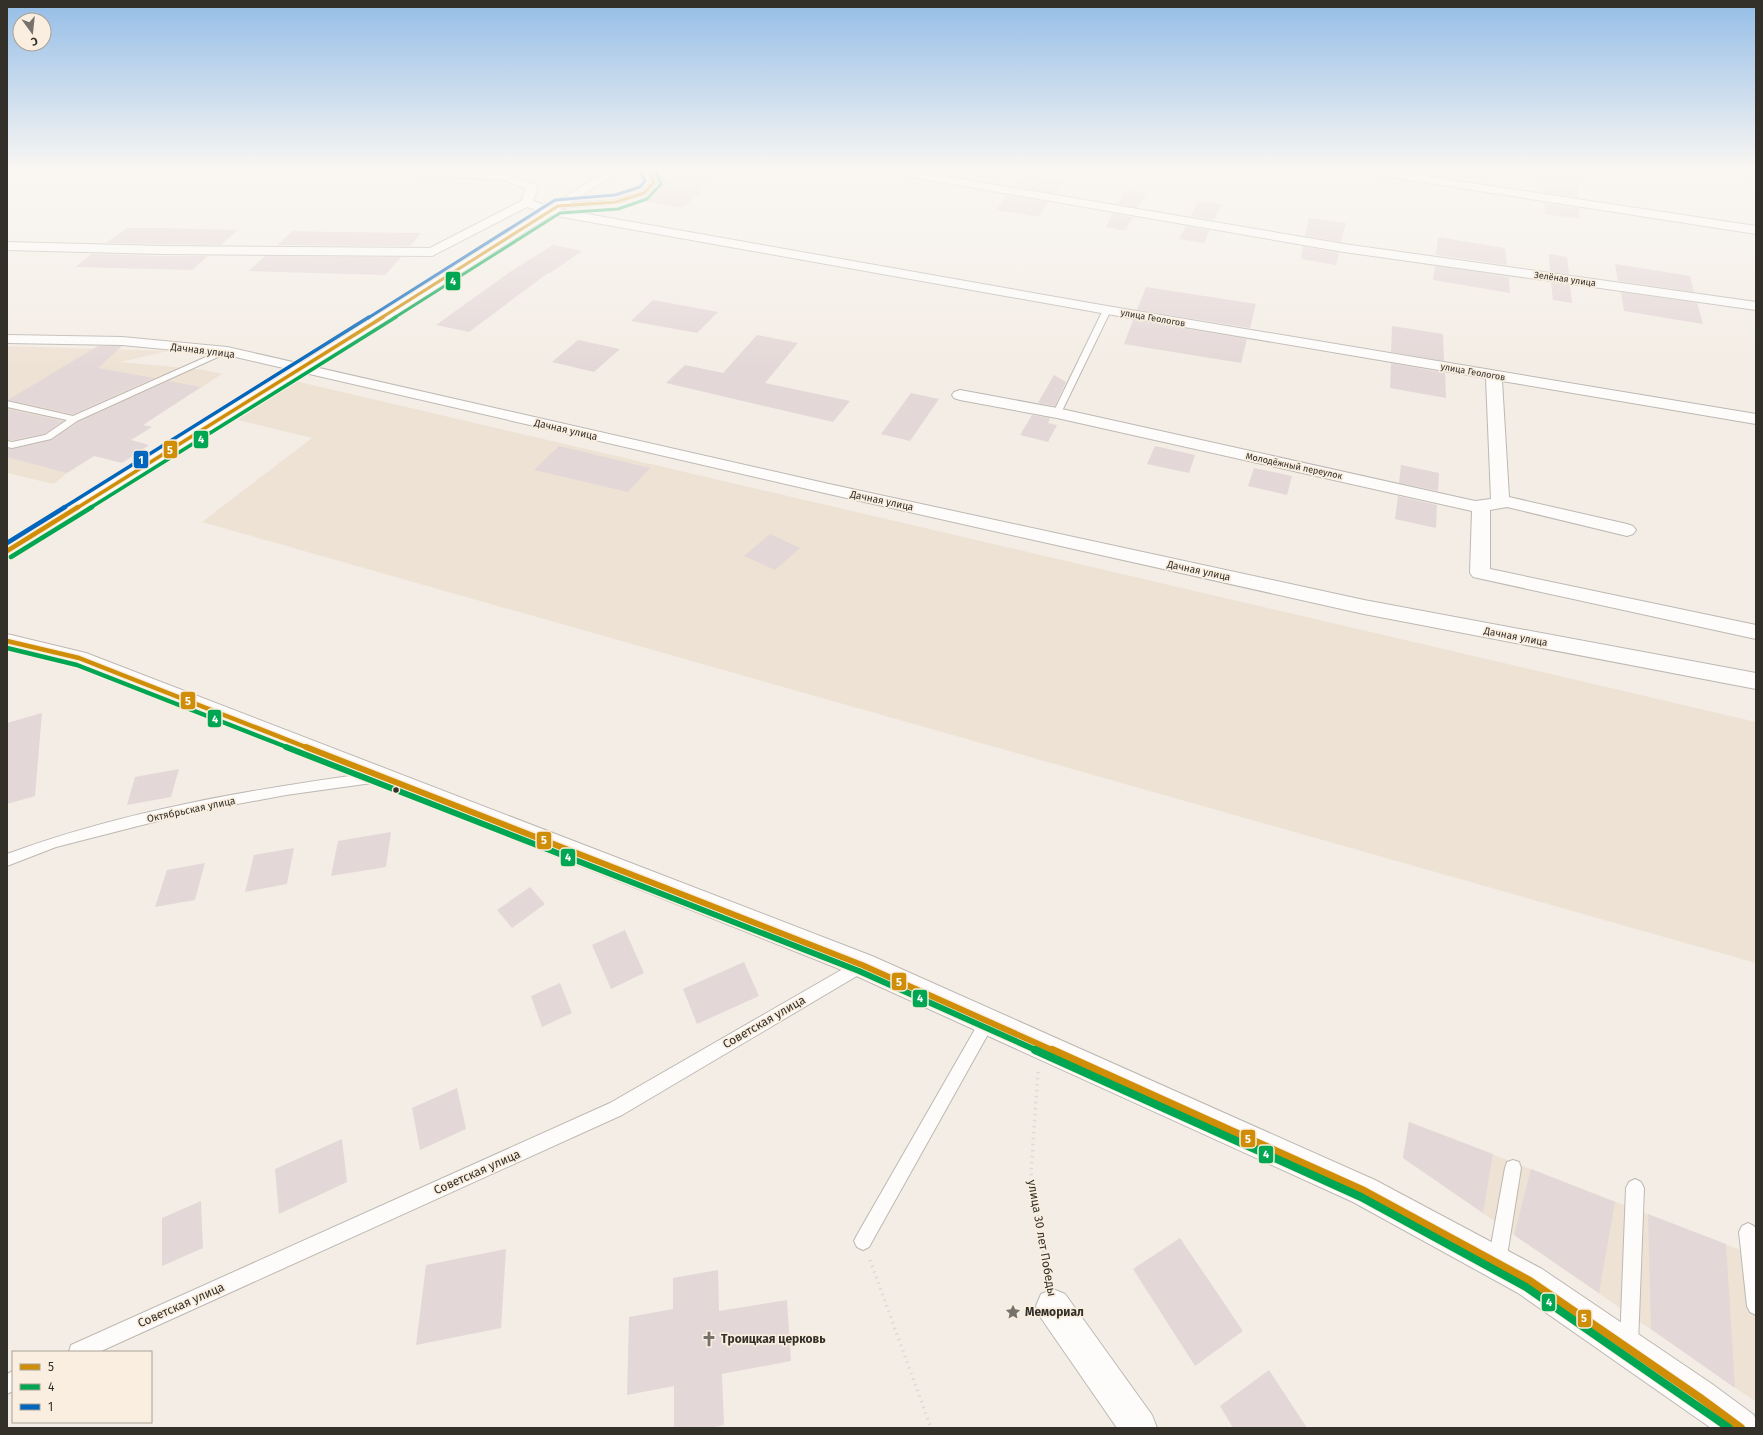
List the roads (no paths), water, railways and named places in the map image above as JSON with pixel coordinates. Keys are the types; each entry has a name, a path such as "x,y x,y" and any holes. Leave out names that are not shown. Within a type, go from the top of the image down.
{"street":[{"path":"7,246 171,250 432,252 465,235"},
{"path":"7,551 301,369 512,235"},
{"name":"улица Геологов","path":"701,235 1106,310 1756,419"},
{"name":"Зелёная улица","path":"1268,235 1344,248 1756,306"},
{"name":"Дачная улица","path":"7,339 122,341 227,351 837,490 1364,607 1756,681"},
{"path":"1494,376 1491,504 1480,573 1756,632"},
{"name":"Молодёжный переулок","path":"960,395 1057,413 1474,506 1507,502 1627,530"},
{"path":"7,641 79,658 862,965 1364,1191 1530,1281 1741,1428"},
{"name":"улица 30 лет Победы","path":"1053,1306 1139,1428"}],"lane":[{"path":"1057,413 1106,310"},
{"path":"7,444 12,445 48,437 74,419 227,351"},
{"path":"7,404 74,419"},
{"name":"Октябрьская улица","path":"7,860 55,842 189,808 286,790 380,777"},
{"name":"Советская улица","path":"80,1351 616,1109 862,965"},
{"path":"863,1241 987,1022"},
{"path":"1496,1263 1513,1168"},
{"path":"1629,1349 1635,1188"},
{"path":"1748,1232 1756,1306"}],"place":[{"name":"Мемориал","path":"1013,1312"},
{"name":"Троицкая церковь","path":"709,1339"}]}
